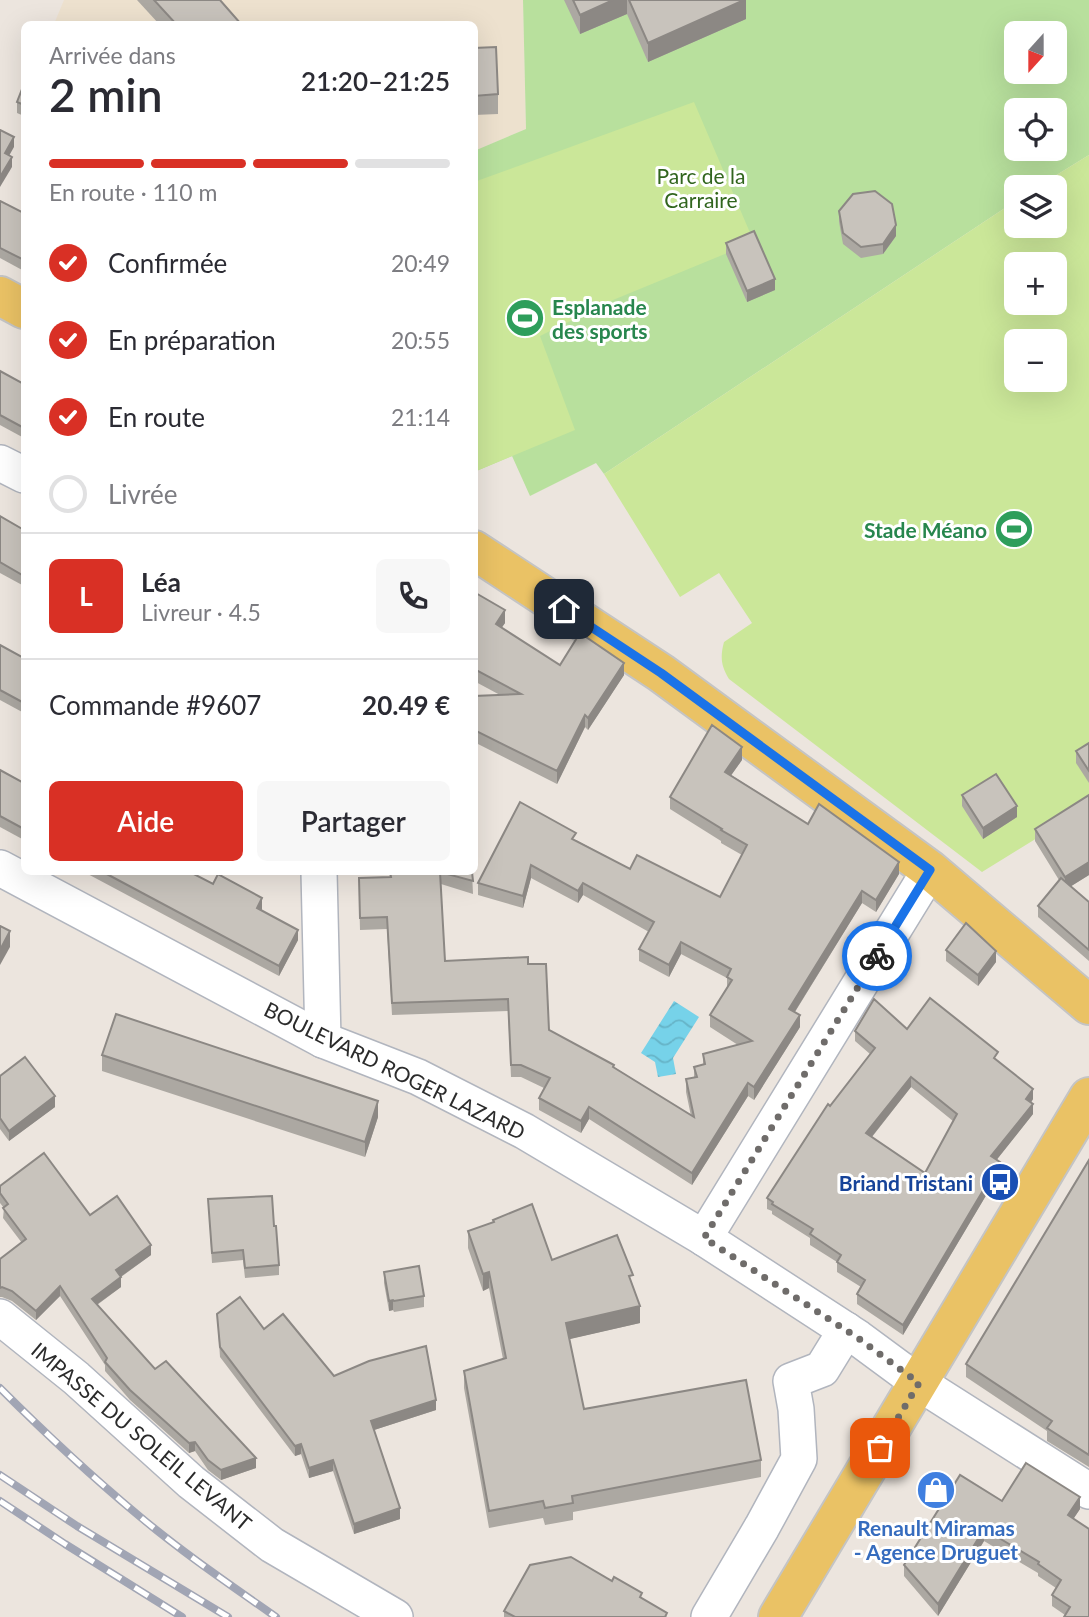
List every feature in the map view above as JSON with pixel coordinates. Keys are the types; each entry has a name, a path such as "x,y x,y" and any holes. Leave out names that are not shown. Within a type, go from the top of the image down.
{"main road":[{"path":"0,296 21,307"},
{"path":"478,553 661,673 930,870 1089,1006"},
{"path":"778,1617 1089,1097"}],"street":[{"path":"0,463 21,474"},
{"name":"BOULEVARD ROGER LAZARD","path":"0,868 323,1040 418,1077 512,1125 704,1238 846,1330 919,1383 1089,1491"},
{"path":"704,1238 930,870"},
{"path":"319,875 323,1040"},
{"name":"IMPASSE DU SOLEIL LEVANT","path":"0,1317 76,1378 191,1482 262,1537 395,1617"},
{"path":"709,1617 799,1459 792,1381 822,1369 846,1330"}],"shaded area":[{"path":"64,0 523,0 526,129 478,149 478,21 55,21"}],"green space":[{"name":"Parc de la Carraire","path":"523,0 1089,0 1089,155 1056,175 1004,175 1004,209 604,474 596,463 530,496 512,456 478,470 478,149 526,129"},
{"path":"694,102 754,242 613,300 540,336 575,430 478,470 478,181"},
{"path":"1089,155 1089,806 982,872 729,679 722,661 724,642 752,623 719,573 680,597 604,474 1004,209 1004,238 1067,238 1067,175 1056,175"}],"water":[{"path":"674,1001 699,1017 673,1058 676,1074 658,1077 655,1062 641,1053"}],"building":[{"path":"154,0 220,0 238,21 173,21"},
{"path":"573,0 613,0 580,15"},
{"path":"629,0 744,0 648,43"},
{"path":"496,47 498,94 478,96 478,48"},
{"path":"0,130 14,137 5,153 12,157 0,177"},
{"path":"875,191 892,204 896,225 883,244 861,247 843,233 839,211 853,194"},
{"path":"0,201 21,212 21,258 0,248"},
{"path":"754,231 775,279 747,291 726,243"},
{"path":"0,371 21,382 21,426 0,415"},
{"path":"0,516 21,528 21,574 0,562"},
{"path":"478,594 505,610 496,624 560,665 580,633 624,663 588,718 585,715 557,771 478,732 478,696 521,694 478,671"},
{"path":"0,645 21,656 21,701 0,690"},
{"path":"712,725 742,747 725,772 808,824 819,804 899,862 876,900 862,891 789,1009 800,1015 754,1087 748,1083 692,1173 589,1107 581,1121 539,1098 550,1078 521,1065 511,1065 508,999 392,1003 387,917 360,918 359,878 440,875 445,961 528,957 528,964 546,964 549,1030 614,1065 613,1067 694,1117 686,1079 697,1077 694,1067 705,1064 703,1054 752,1041 710,1015 732,980 727,977 731,969 681,942 669,965 639,949 654,922 583,883 578,891 531,865 523,896 478,883 520,802 576,833 572,839 630,869 637,855 720,897 747,845 670,797"},
{"path":"1089,743 1089,771 1076,751"},
{"path":"0,770 21,781 21,827 0,816"},
{"path":"996,774 1017,806 983,828 962,795"},
{"path":"1089,795 1089,862 1065,877 1035,829"},
{"path":"109,875 196,875 213,884 220,875 262,898 257,908 298,930 279,966"},
{"path":"451,875 472,875 473,881"},
{"path":"1061,878 1089,902 1089,950 1038,906"},
{"path":"966,923 996,951 978,975 946,950"},
{"path":"0,926 10,931 0,950"},
{"path":"930,998 998,1052 994,1058 1033,1089 1026,1099 1033,1104 991,1156 1000,1162 903,1325 857,1294 865,1280 837,1262 841,1255 810,1234 813,1229 772,1204 767,1198 828,1104 830,1106 875,1048 855,1031 874,999 907,1029","holes":["911,1077 957,1114 925,1173 866,1133"]},
{"path":"116,1014 378,1101 365,1142 102,1055"},
{"path":"25,1057 55,1096 9,1131 0,1118 0,1076"},
{"path":"44,1153 90,1215 117,1196 151,1245 116,1270 121,1277 92,1299 155,1369 166,1361 256,1458 221,1470 208,1460 195,1442 189,1443 130,1390 105,1362 107,1358 60,1286 36,1311 12,1291 0,1288 0,1259 26,1239 3,1208 8,1204 0,1193 0,1186"},
{"path":"1089,1160 1089,1455 1047,1428 1052,1421 966,1364"},
{"path":"272,1196 279,1265 245,1268 243,1250 212,1253 208,1199"},
{"path":"532,1204 552,1260 617,1235 633,1275 629,1276 640,1306 566,1323 584,1409 746,1380 761,1460 572,1496 573,1503 545,1508 543,1501 489,1511 464,1371 506,1358 489,1272 483,1274 468,1231"},
{"path":"419,1266 424,1296 389,1301 384,1272"},
{"path":"240,1297 264,1329 283,1314 334,1376 369,1361 426,1346 436,1400 371,1421 400,1508 354,1524 333,1460 309,1468 301,1444 295,1446 220,1347 217,1314"},
{"path":"1026,1463 1080,1497 1068,1515 1089,1529 1089,1617 1064,1617 1070,1607 1052,1595 1061,1580 1038,1564 1039,1562 984,1529 938,1604 904,1565 960,1475 1002,1501"},
{"path":"571,1557 612,1581 614,1577 642,1593 640,1597 667,1613 665,1617 515,1617 504,1611 530,1565"}],"railway":[{"path":"0,1388 138,1515 276,1617"},
{"path":"0,1475 77,1526 228,1617"},
{"path":"0,1501 182,1617"}],"way so far":[{"path":"877,956 704,1238 858,1338 919,1383 880,1448"}],"place":[{"name":"Esplanade des sports","path":"525,318"},
{"name":"Stade Méano","path":"1014,529"},
{"name":"Briand Tristani","path":"1000,1182"},
{"name":"Renault Miramas - Agence Druguet","path":"936,1490"}],"route":[{"path":"564,609 661,673 930,870 877,956"}]}
